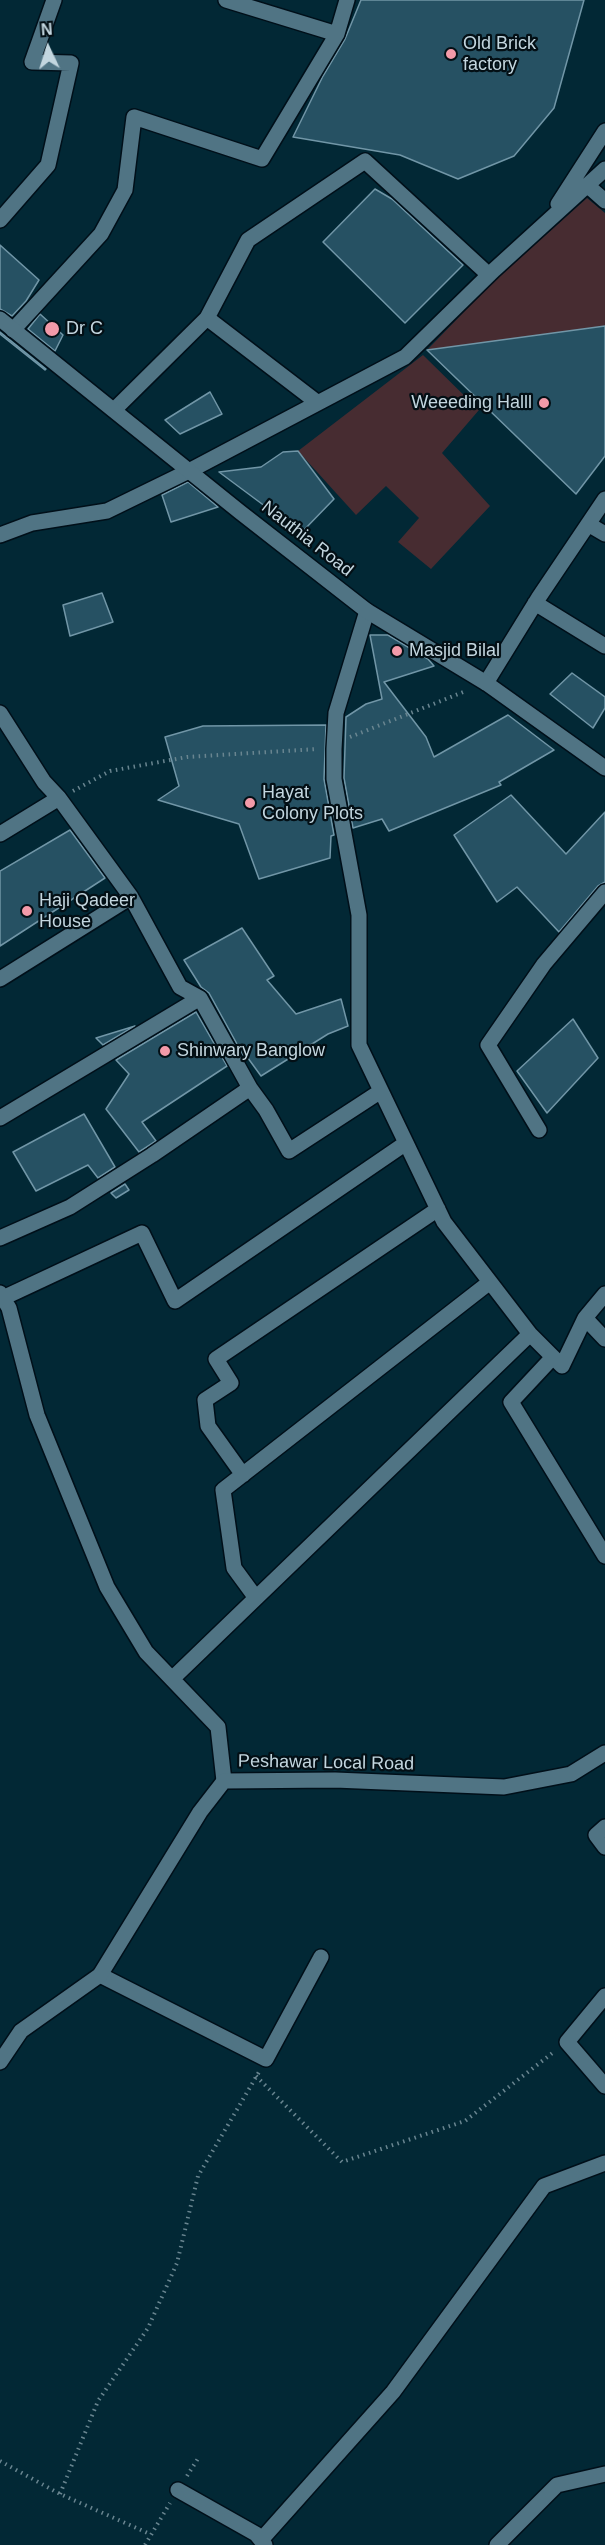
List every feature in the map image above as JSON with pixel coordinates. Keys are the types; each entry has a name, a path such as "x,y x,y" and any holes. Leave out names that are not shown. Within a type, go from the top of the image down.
{"street":[{"path":"0,220 48,165 71,63 33,62 54,0"},
{"path":"226,0 337,34"},
{"path":"13,330 101,234 125,190 134,117 262,159 337,34 347,0"},
{"path":"547,222 605,131"},
{"path":"114,410 207,318 248,240 365,161 489,275"},
{"path":"0,534 32,523 107,511 189,471 405,357 489,275 605,169"},
{"path":"587,185 605,201"},
{"path":"207,318 318,403"},
{"name":"Nauthia Road","path":"0,319 367,611 486,682 605,768"},
{"path":"486,682 535,603 605,499"},
{"path":"588,524 605,534"},
{"path":"535,603 605,645"},
{"path":"367,611 336,713 334,746 334,779 359,915 359,1045 444,1222 530,1334 562,1366 585,1318 605,1294"},
{"path":"0,712 44,782 59,798 131,897 180,987 200,998 250,1088 266,1110 289,1151 381,1091"},
{"path":"0,834 59,798"},
{"path":"539,1130 488,1045 544,964 605,892"},
{"path":"0,979 131,897"},
{"path":"0,1118 200,998"},
{"path":"0,1238 70,1207 152,1155 250,1088"},
{"path":"224,1781 218,1726 146,1652 107,1587 37,1414 9,1308 2,1296 142,1233 175,1301 406,1143"},
{"path":"243,1475 208,1426 205,1400 231,1383 216,1359 438,1209"},
{"path":"256,1598 234,1568 223,1490 490,1282"},
{"path":"585,1318 605,1339"},
{"path":"172,1679 530,1334"},
{"path":"553,1357 512,1402 605,1556"},
{"name":"Peshawar Local Road","path":"0,2062 21,2031 100,1975 200,1812 224,1781 334,1780 504,1787 571,1774 605,1753"},
{"path":"605,1827 596,1835 605,1847"},
{"path":"100,1975 266,2059 321,1957"},
{"path":"605,1996 567,2042 605,2086"},
{"path":"178,2490 256,2534 263,2542 393,2392 544,2186 605,2163"},
{"path":"497,2545 557,2485 605,2474"}],"path":[{"path":"59,798 110,771 187,757 334,746 486,682"},
{"path":"256,2076 342,2162 465,2121 567,2042"},
{"path":"60,2494 98,2401 148,2328 177,2263 198,2176 266,2059"},
{"path":"0,2461 60,2494 150,2534"}],"shaded area":[{"path":"587,198 605,213 605,456 576,494 427,350 490,285"},
{"path":"423,355 479,410 442,453 490,506 431,569 398,542 419,518 386,486 356,515 298,451"}],"building":[{"name":"Old Brick factory","path":"361,0 584,0 554,108 514,156 458,179 400,155 293,137 323,76 345,39"},
{"path":"375,189 392,199 463,265 405,323 323,242"},
{"path":"0,245 39,280 26,301 12,316 0,309"},
{"path":"40,314 63,335 55,351 28,329"},
{"name":"Weeeding Halll","path":"605,326 605,456 576,494 427,350"},
{"path":"0,332 46,369 0,334"},
{"path":"210,392 222,414 180,434 165,420"},
{"path":"298,451 334,499 301,533 219,472 261,467 283,452"},
{"path":"188,482 218,507 171,522 162,495"},
{"path":"102,593 113,622 70,636 63,605"},
{"path":"370,635 388,635 428,659 434,666 384,682 426,737 434,757 508,715 554,750 499,782 501,785 389,831 382,819 353,828 344,778 346,717 366,704 382,699"},
{"path":"572,673 605,697 605,708 593,728 550,694"},
{"name":"Hayat Colony Plots","path":"326,725 324,779 334,835 331,836 330,858 259,879 239,824 158,800 179,786 165,737 203,726"},
{"path":"511,795 566,854 605,812 605,882 598,886 559,932 517,887 497,902 454,835"},
{"name":"Haji Qadeer House","path":"70,830 105,878 0,946 0,871"},
{"path":"242,928 274,976 267,980 296,1014 341,999 348,1026 328,1034 261,1076 245,1054 243,1055 209,993 201,987 184,960"},
{"name":"Shinwary Banglow","path":"196,1012 227,1066 142,1122 156,1141 139,1152 106,1109 129,1074 116,1060"},
{"path":"573,1019 598,1058 547,1113 517,1071"},
{"path":"135,1026 103,1045 96,1038"},
{"path":"84,1114 115,1167 98,1178 88,1165 36,1191 13,1152"},
{"path":"125,1184 129,1190 116,1198 111,1193"}],"place":[{"name":"Old Brick factory","path":"451,54"},
{"name":"Dr C","path":"52,329"},
{"name":"Weeeding Halll","path":"544,403"},
{"name":"Masjid Bilal","path":"397,651"},
{"name":"Hayat Colony Plots","path":"250,803"},
{"name":"Haji Qadeer House","path":"27,911"},
{"name":"Shinwary Banglow","path":"165,1051"}]}
